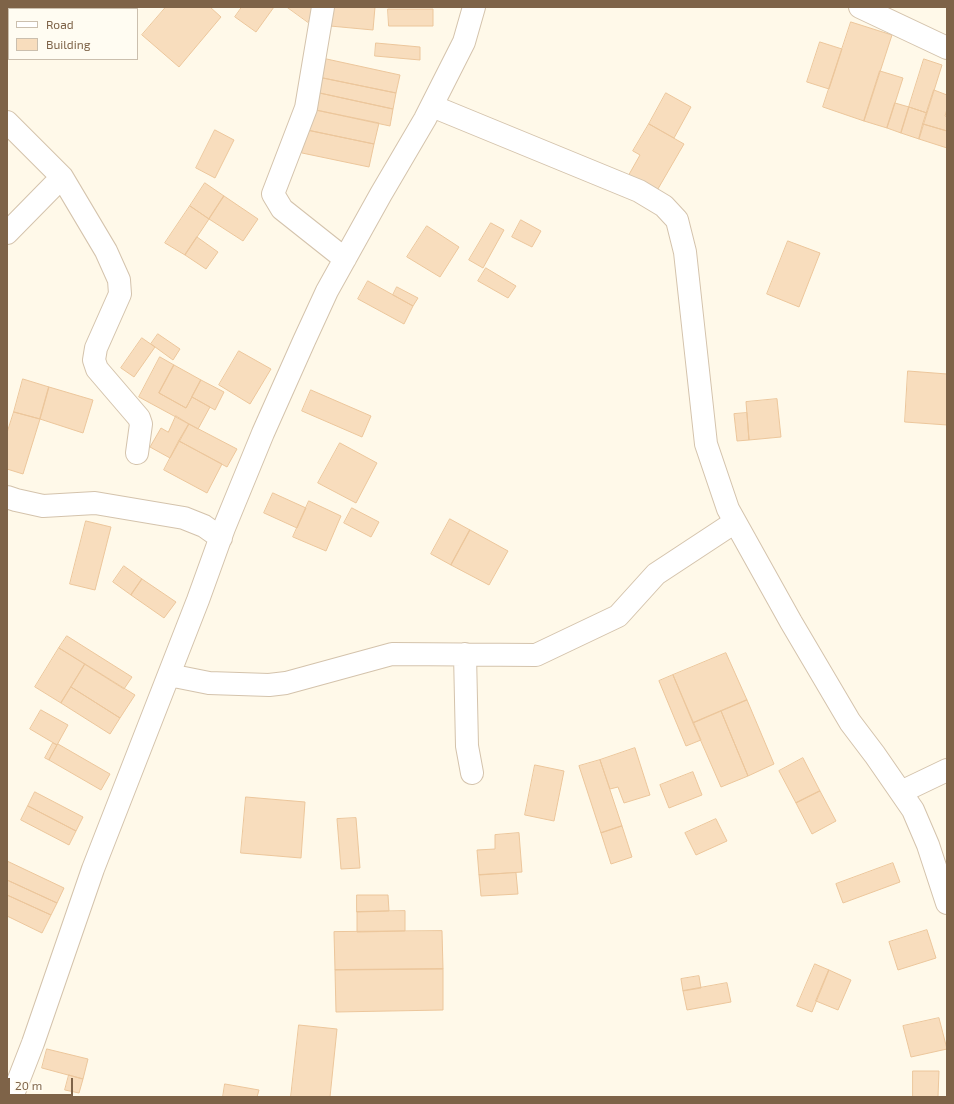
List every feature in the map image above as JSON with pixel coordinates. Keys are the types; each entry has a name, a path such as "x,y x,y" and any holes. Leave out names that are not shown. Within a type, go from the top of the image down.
{"street":[{"path":"323,7 306,108 273,194 282,209 345,259"},
{"path":"12,1097 33,1043 93,869 263,433 327,291 432,106 464,42 474,7"},
{"path":"860,7 947,48"},
{"path":"432,106 639,191 664,206 677,220 685,252 706,444 728,509 790,622 850,722 913,810 928,845 947,902"},
{"path":"7,122 62,177 106,251 119,280 120,294 96,348 94,360 97,369 139,418 141,424 137,453"},
{"path":"7,233 62,177"},
{"path":"7,497 43,506 95,504 184,518 204,526 221,538"},
{"path":"169,675 209,683 269,685 286,683 392,654 536,655 618,616 656,574 735,522"},
{"path":"465,654 467,746 472,773"},
{"path":"901,792 947,770"}],"building":[{"path":"166,7 210,7 221,17 179,67 142,35"},
{"path":"242,7 274,7 256,32 235,17"},
{"path":"287,7 318,7 308,22"},
{"path":"332,7 375,7 373,30 330,26"},
{"path":"388,9 433,9 433,26 389,26"},
{"path":"851,22 892,35 864,121 823,107"},
{"path":"820,42 842,49 829,89 807,82"},
{"path":"376,43 420,47 420,60 375,56"},
{"path":"322,58 400,75 396,93 318,77"},
{"path":"924,59 942,65 927,113 909,107"},
{"path":"880,71 903,78 887,128 864,121"},
{"path":"318,77 396,93 393,109 315,92"},
{"path":"934,90 947,95 947,109 945,116 947,117 947,131 923,124"},
{"path":"315,92 393,109 390,126 311,109"},
{"path":"666,93 691,107 674,138 649,124"},
{"path":"895,103 909,107 901,133 887,128"},
{"path":"909,107 927,113 919,139 901,133"},
{"path":"311,109 379,123 374,144 307,130"},
{"path":"649,124 684,144 655,194 627,178 640,155 633,151"},
{"path":"923,124 947,131 947,148 919,139"},
{"path":"215,130 234,140 215,178 196,168"},
{"path":"307,130 374,144 369,167 302,153"},
{"path":"205,183 224,196 209,219 190,206"},
{"path":"224,196 258,219 243,241 209,219"},
{"path":"190,206 209,219 185,255 165,243"},
{"path":"521,220 541,231 532,247 512,237"},
{"path":"491,223 504,230 483,268 469,260"},
{"path":"427,226 459,247 440,277 407,257"},
{"path":"197,237 218,252 206,269 185,255"},
{"path":"788,241 820,253 799,307 767,294"},
{"path":"486,268 516,286 508,298 478,281"},
{"path":"368,281 413,306 404,324 358,299"},
{"path":"397,287 418,298 413,306 393,295"},
{"path":"158,334 180,349 173,360 151,344"},
{"path":"142,338 155,347 134,377 121,368"},
{"path":"239,351 271,369 250,404 219,385"},
{"path":"160,357 174,365 159,393 186,408 192,397 210,407 198,429 139,397"},
{"path":"174,365 201,380 186,408 159,393"},
{"path":"908,371 947,374 947,425 905,422"},
{"path":"23,379 49,387 40,419 14,412"},
{"path":"201,380 224,392 215,410 192,397"},
{"path":"49,387 93,400 83,433 40,419"},
{"path":"311,390 371,416 362,437 302,411"},
{"path":"777,399 781,437 749,440 746,402"},
{"path":"14,412 40,419 23,474 7,469 7,433"},
{"path":"747,413 749,440 737,441 734,414"},
{"path":"176,416 189,424 170,458 150,447 161,428 168,432"},
{"path":"189,424 237,449 227,467 179,441"},
{"path":"179,441 222,464 207,493 164,470"},
{"path":"340,443 377,463 356,503 318,483"},
{"path":"273,493 306,508 297,528 264,513"},
{"path":"309,501 341,516 326,551 293,537"},
{"path":"352,508 379,522 371,537 344,523"},
{"path":"450,519 470,530 451,565 431,554"},
{"path":"86,521 111,527 95,590 70,584"},
{"path":"470,530 508,551 489,585 451,565"},
{"path":"124,566 142,579 131,595 113,582"},
{"path":"142,579 176,602 164,618 131,595"},
{"path":"67,636 132,677 124,689 59,648"},
{"path":"59,648 85,664 61,703 35,687"},
{"path":"726,653 747,700 693,723 673,675"},
{"path":"85,664 135,695 120,718 71,687"},
{"path":"673,675 701,740 686,746 659,681"},
{"path":"71,687 120,718 110,734 61,703"},
{"path":"747,700 774,764 748,776 721,711"},
{"path":"41,710 68,725 57,745 30,729"},
{"path":"721,711 748,776 721,787 693,723"},
{"path":"53,743 57,745 49,760 45,758"},
{"path":"58,744 110,774 101,790 49,760"},
{"path":"635,748 650,795 624,803 618,787 610,789 600,760"},
{"path":"803,758 820,791 796,803 779,771"},
{"path":"600,760 622,826 601,833 579,766"},
{"path":"535,765 564,771 554,821 525,815"},
{"path":"693,772 702,795 669,808 660,785"},
{"path":"820,791 836,821 812,834 796,803"},
{"path":"35,792 83,817 76,831 28,806"},
{"path":"246,797 305,802 301,858 241,853"},
{"path":"28,806 76,831 69,845 21,820"},
{"path":"356,818 360,868 341,869 337,819"},
{"path":"716,819 727,841 696,855 685,833"},
{"path":"622,826 632,857 611,864 601,833"},
{"path":"519,833 522,872 479,875 477,850 495,849 495,835"},
{"path":"7,861 64,888 57,903 7,880"},
{"path":"893,863 900,882 843,903 836,884"},
{"path":"516,873 518,894 481,896 479,875"},
{"path":"7,880 57,903 51,915 7,895"},
{"path":"7,895 51,915 42,933 7,916"},
{"path":"357,895 388,895 389,911 357,912"},
{"path":"405,911 405,931 357,932 357,912"},
{"path":"927,930 936,958 898,970 889,942"},
{"path":"442,931 443,969 335,970 334,932"},
{"path":"815,964 829,970 812,1012 797,1006"},
{"path":"443,969 443,1010 336,1012 335,970"},
{"path":"829,970 851,980 838,1010 816,1001"},
{"path":"699,976 701,988 683,991 681,979"},
{"path":"727,983 731,1002 687,1010 683,991"},
{"path":"939,1018 947,1049 911,1057 903,1026"},
{"path":"299,1025 337,1029 330,1097 291,1097"},
{"path":"47,1049 88,1059 83,1079 42,1068"},
{"path":"913,1071 939,1071 938,1097 913,1097"},
{"path":"69,1075 83,1079 79,1093 65,1090"},
{"path":"225,1084 259,1090 257,1097 223,1097"}]}
